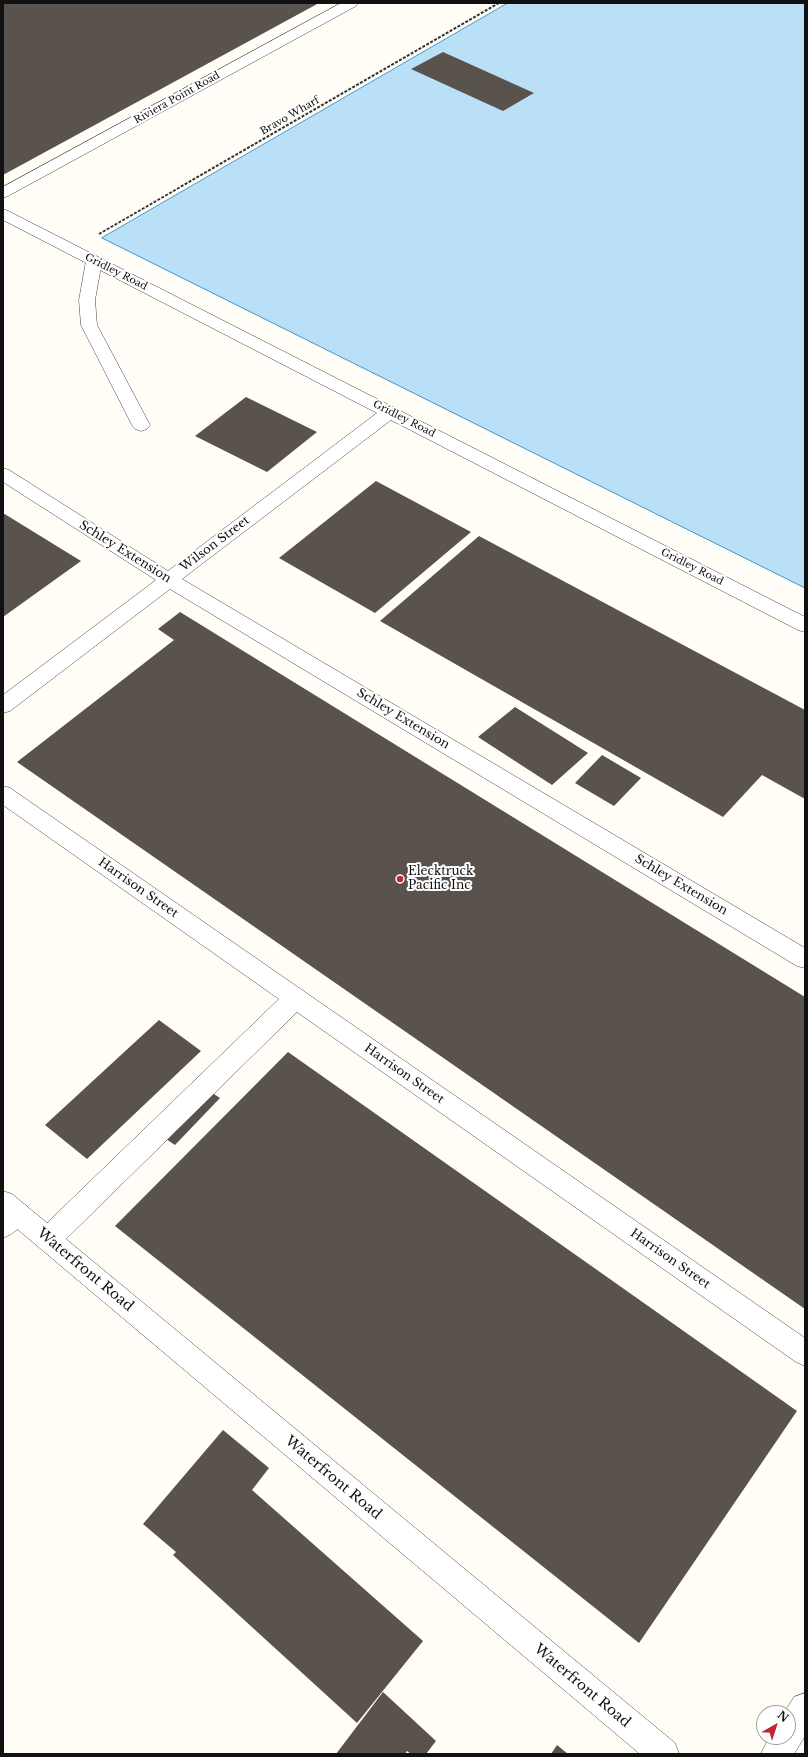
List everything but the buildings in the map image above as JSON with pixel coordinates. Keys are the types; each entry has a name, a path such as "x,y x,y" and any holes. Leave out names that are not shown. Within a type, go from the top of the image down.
{"street":[{"name":"Riviera Point Road","path":"3,193 351,3"},
{"name":"Gridley Road","path":"3,214 805,625"},
{"path":"94,261 87,300 89,325 141,425"},
{"name":"Wilson Street","path":"3,706 390,412"},
{"name":"Schley Extension","path":"3,474 169,580 805,959"},
{"name":"Harrison Street","path":"3,794 805,1353"},
{"path":"48,1239 296,998"},
{"name":"Waterfront Road","path":"8,1214 48,1239 664,1754"},
{"path":"796,1722 805,1708"},
{"path":"776,1754 782,1745"}],"path":[{"name":"Bravo Wharf","path":"95,236 499,3"}],"water":[{"path":"508,3 805,3 805,588 102,238"}],"place":[{"name":"Elecktruck Pacific Inc","path":"400,879"}]}
